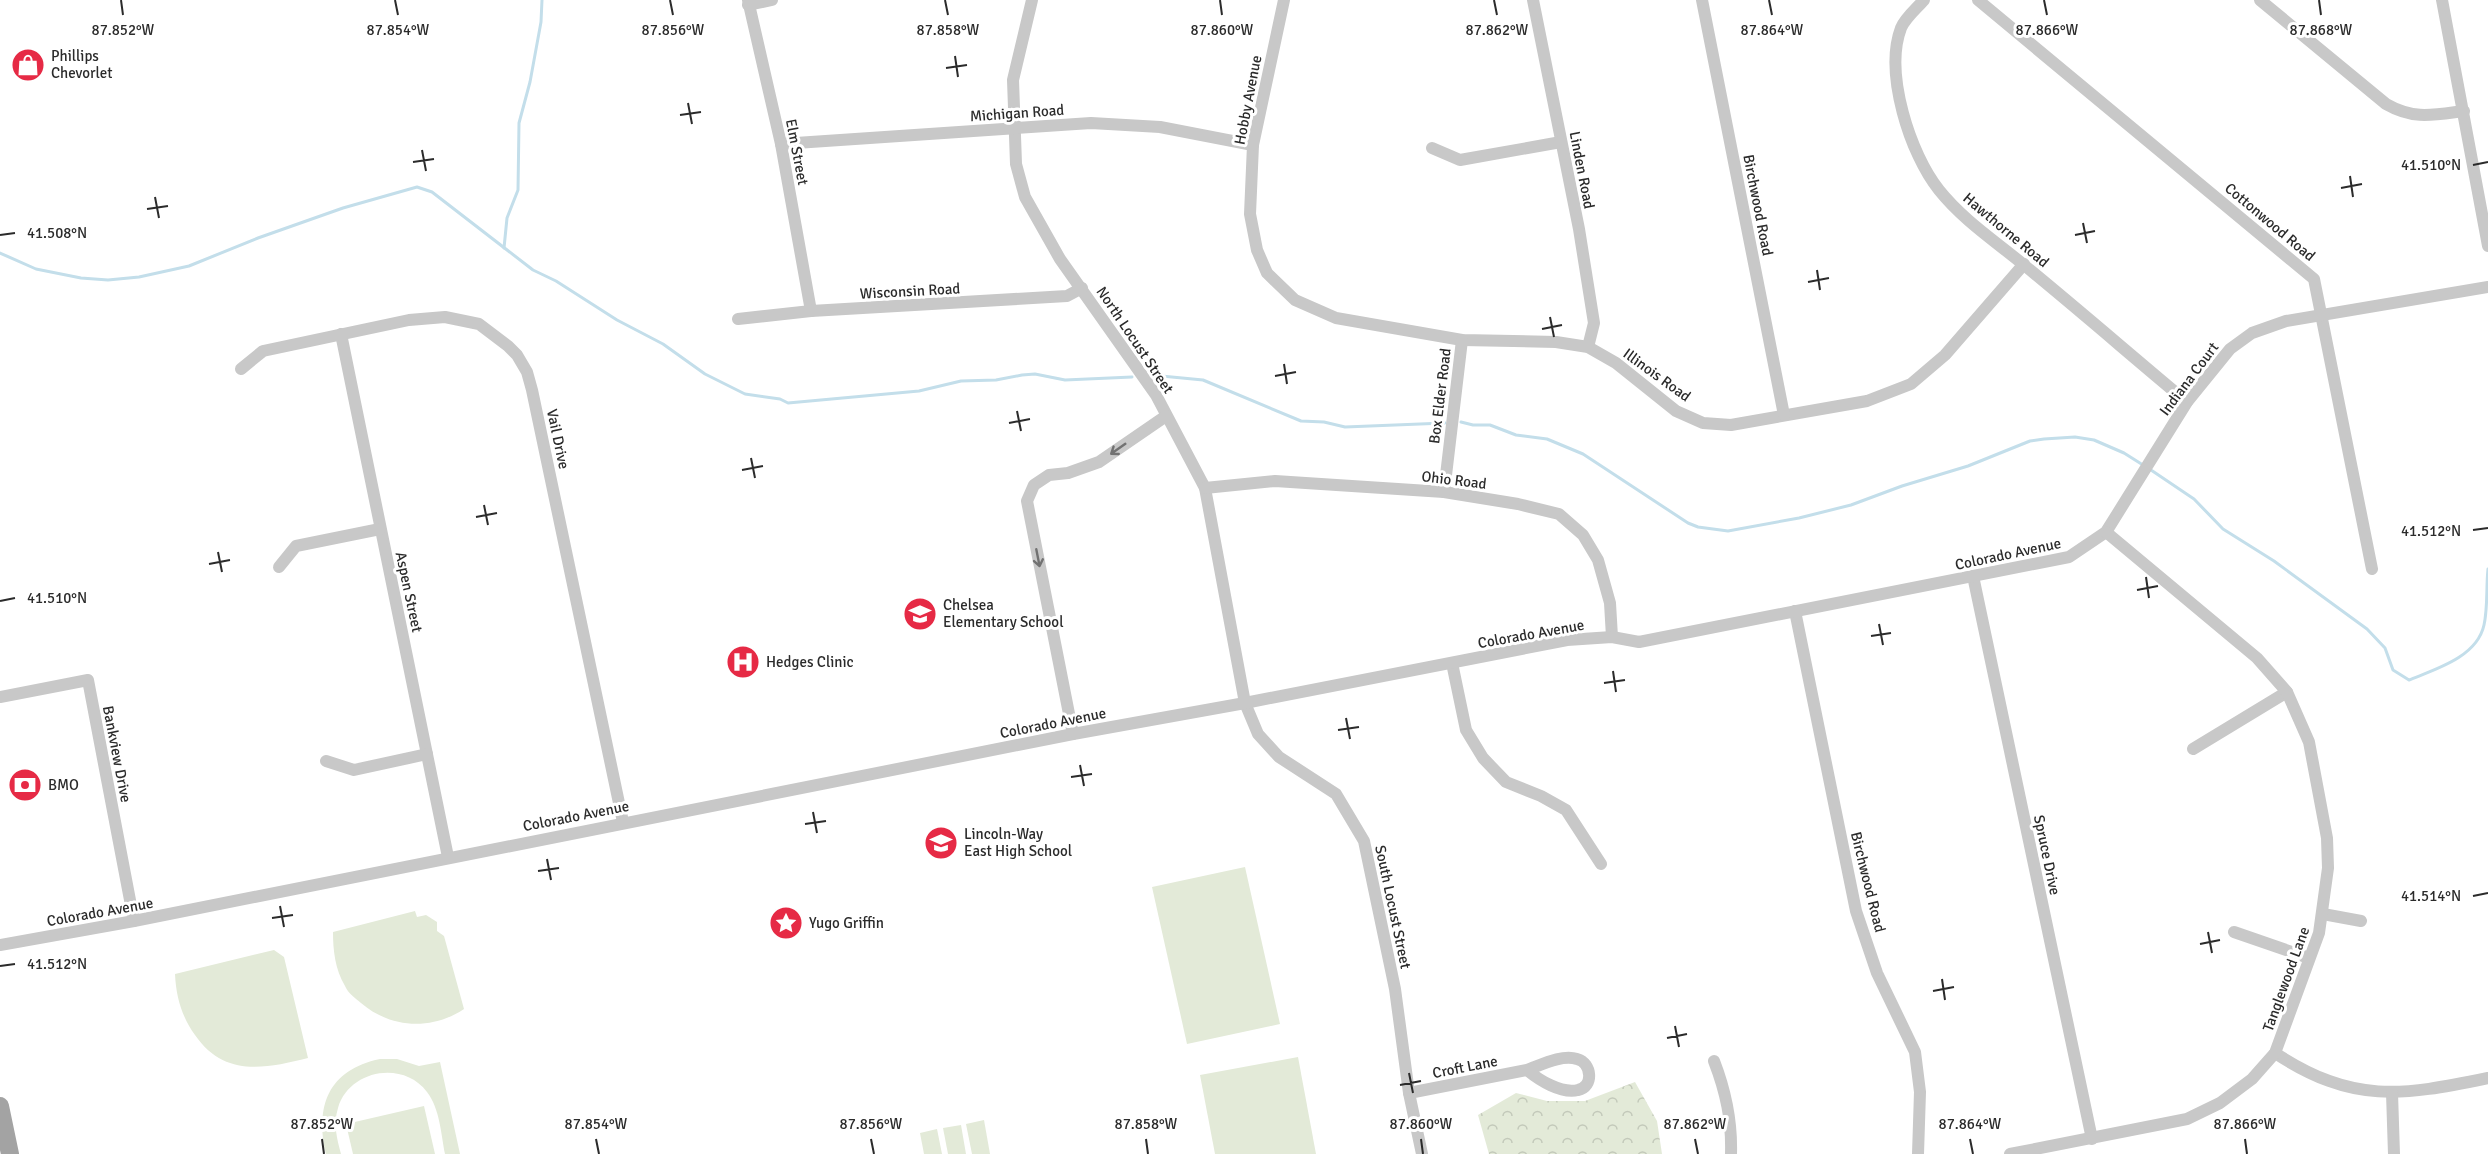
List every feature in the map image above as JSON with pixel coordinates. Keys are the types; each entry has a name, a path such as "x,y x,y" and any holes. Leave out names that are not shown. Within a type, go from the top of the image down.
{"main road":[{"path":"0,1106 10,1154"}],"street":[{"path":"748,2 772,0"},
{"name":"North Locust Street","path":"1032,0 1015,67 1016,164 1025,197 1060,259 1156,395 1205,488 1245,703"},
{"name":"Hobby Avenue","path":"1284,0 1253,145 1250,214 1257,250 1268,273 1295,300"},
{"name":"Linden Road","path":"1533,0 1594,323 1588,347"},
{"name":"Birchwood Road","path":"1702,0 1784,415"},
{"name":"Hawthorne Road","path":"1924,0 1901,26 1895,62 1901,105 1914,146 1937,188 1960,215 2024,264 2187,402"},
{"name":"Cottonwood Road","path":"1978,0 2314,279 2372,569"},
{"path":"2260,0 2395,109 2420,117 2463,111"},
{"path":"2442,0 2488,246"},
{"name":"Elm Street","path":"748,2 781,144 811,311"},
{"name":"Michigan Road","path":"781,144 1091,123 1139,125 1253,145"},
{"path":"1432,148 1460,160 1561,142"},
{"name":"Illinois Road","path":"1295,300 1336,318 1462,340 1556,342 1588,347 1616,363 1676,411 1703,423 1731,425 1867,401 1911,384 1945,355 2024,264"},
{"name":"Indiana Court","path":"2106,532 2187,402 2230,349 2252,333 2286,321 2488,287"},
{"name":"Wisconsin Road","path":"738,318 811,311 1067,296 1082,288"},
{"name":"Vail Drive","path":"241,369 263,351 341,333 424,318 445,317 479,324 517,355 527,372 532,390 622,822"},
{"name":"Aspen Street","path":"341,333 448,858"},
{"name":"Box Elder Road","path":"1444,492 1462,340"},
{"path":"1073,734 1027,501 1035,485 1048,475 1068,474 1099,462 1166,416"},
{"name":"Ohio Road","path":"1205,488 1275,481 1444,492 1518,504 1559,514 1583,535 1598,560 1610,603 1612,637"},
{"path":"279,567 296,546 381,529"},
{"name":"Colorado Avenue","path":"0,945 134,921 1073,734 1567,640 1612,637 1639,642 2069,557 2106,532"},
{"name":"Tanglewood Lane","path":"2010,1154 2187,1119 2220,1103 2252,1079 2275,1053 2319,933 2323,914 2328,868 2325,824 2309,742 2287,692 2257,658 2106,532"},
{"name":"Spruce Drive","path":"1973,576 2092,1139"},
{"name":"Birchwood Road","path":"1795,611 1856,911 1877,973 1915,1052 1920,1092 1918,1154"},
{"path":"1452,663 1466,730 1483,758 1506,782 1541,796 1566,810 1601,864"},
{"name":"Bankview Drive","path":"0,697 88,680 134,921"},
{"path":"2193,749 2287,692"},
{"name":"South Locust Street","path":"1245,703 1258,734 1280,757 1336,794 1364,841 1395,989 1409,1093 1422,1154"},
{"path":"326,761 354,770 428,754"},
{"path":"2323,914 2361,921"},
{"path":"2234,932 2309,958"},
{"path":"2275,1053 2302,1070 2334,1084 2392,1093 2435,1089 2488,1078"},
{"name":"Croft Lane","path":"1409,1093 1527,1070 1560,1059 1577,1058 1589,1070 1589,1078 1581,1090 1569,1091 1541,1081 1527,1070"},
{"path":"1714,1061 1725,1090 1732,1129 1731,1154"},
{"path":"2392,1093 2394,1154"}],"green space":[{"path":"1245,867 1280,1024 1187,1044 1152,887"},
{"path":"415,911 417,917 426,915 437,922 437,931 444,936 464,1009 438,1021 411,1024 385,1018 372,1011 346,989 335,959 333,932"},
{"path":"274,950 284,957 308,1058 261,1067 232,1064 206,1048 195,1035 183,1014 178,999 175,974"},
{"path":"1298,1057 1316,1154 1215,1154 1200,1075"},
{"path":"380,1059 397,1059 419,1066 440,1062 460,1154 445,1154 437,1114 427,1092 417,1082 391,1073 365,1078 353,1085 344,1095 336,1120 341,1154 326,1154 322,1120 329,1093 337,1081 348,1072 362,1064"},
{"path":"1635,1082 1657,1121 1662,1154 1489,1154 1478,1115 1516,1093 1547,1101 1585,1101"},
{"path":"424,1106 435,1154 353,1154 346,1124"},
{"path":"984,1120 990,1154 972,1154 966,1124"},
{"path":"961,1125 966,1154 948,1154 943,1128"},
{"path":"937,1129 942,1154 924,1154 920,1133"}],"waterway":[{"path":"504,248 507,218 518,190 519,123 530,82 541,22 542,0"},
{"path":"0,253 36,269 81,278 108,280 139,277 189,266 258,238 343,208 417,187 432,192 533,270 556,281 617,320 663,344 705,374 745,394 780,399 788,403 919,391 961,381 996,380 1035,374 1065,380 1132,377"},
{"path":"1151,375 1203,380 1301,421 1324,422 1345,427 1445,423"},
{"path":"1461,422 1490,425 1516,435 1547,439 1583,454 1688,523 1698,527 1728,531 1799,518 1851,505 1902,486 1968,466 2030,441 2075,437 2094,440 2124,453 2143,465"},
{"path":"2148,468 2194,499 2223,529 2274,561 2367,629 2385,648 2393,670 2409,680 2443,666 2473,646 2484,625 2488,569"}],"place":[{"name":"Phillips Chevorlet","path":"28,65"},
{"name":"Chelsea Elementary School","path":"920,614"},
{"name":"Hedges Clinic","path":"743,662"},
{"name":"BMO","path":"25,785"},
{"name":"Lincoln-Way East High School","path":"941,843"},
{"name":"Yugo Griffin","path":"786,923"}]}
